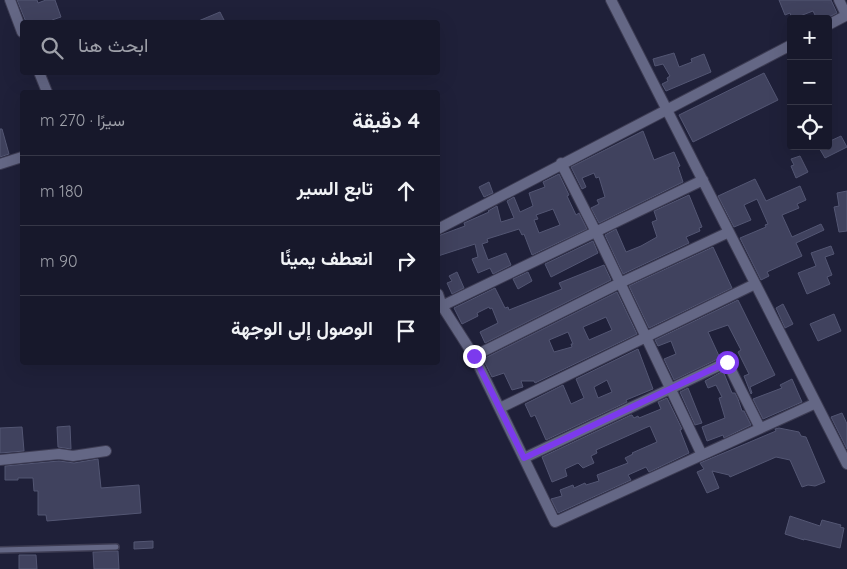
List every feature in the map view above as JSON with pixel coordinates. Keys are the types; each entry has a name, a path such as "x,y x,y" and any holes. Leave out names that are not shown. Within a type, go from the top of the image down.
{"street":[{"path":"10,0 20,27"},
{"path":"611,0 847,464"},
{"path":"832,23 847,15 839,0"},
{"path":"440,228 787,46"},
{"path":"40,75 45,90"},
{"path":"0,164 20,158"},
{"path":"561,163 596,232 702,455"},
{"path":"442,306 703,180"},
{"path":"474,356 620,283 729,232"},
{"path":"500,408 755,284"},
{"path":"440,300 474,356 556,522 816,403"},
{"path":"524,458 727,362 760,428"},
{"path":"0,460 59,454 74,456 106,451"}],"lane":[{"path":"0,550 116,547"}],"building":[{"path":"17,0 37,0 38,3 46,0 55,0 61,17 52,20 25,20"},
{"path":"779,0 831,0 837,13 832,16 815,15 813,11 802,15 791,15 790,13 785,15"},
{"path":"220,12 224,20 201,20"},
{"path":"674,53 679,67 692,62 691,59 704,54 711,72 666,91 662,84 668,81 667,78 670,76 663,64 655,66 653,59"},
{"path":"764,73 778,100 693,142 679,115"},
{"path":"0,129 2,129 9,154 0,157"},
{"path":"643,131 654,160 674,152 680,166 678,167 683,182 599,223 591,208 599,204 597,200 605,197 599,177 596,178 594,173 582,178 586,187 582,189 571,167"},
{"path":"841,136 847,147 825,158 820,150 832,150 832,140"},
{"path":"800,156 808,172 796,178 791,166 794,165 791,159"},
{"path":"559,174 576,215 579,213 587,229 532,255 524,234 522,235 519,229 487,239 488,242 482,244 488,260 506,253 511,265 493,274 490,268 478,273 472,259 478,257 475,244 440,255 440,235 465,226 464,223 489,212 497,206 501,222 514,218 507,201 514,197 520,212 533,206 529,193 545,187 543,182","holes":["553,209 560,225 539,233 534,220 538,219 536,215"]},
{"path":"755,179 766,201 800,186 806,200 797,204 799,208 782,215 792,237 821,224 824,230 796,243 802,256 767,272 769,276 761,280 740,238 766,227 765,225 768,224 757,199 744,205 751,220 734,227 718,196"},
{"path":"489,182 493,193 484,197 479,187"},
{"path":"847,191 847,231 839,232 834,207 839,206 837,193"},
{"path":"689,195 702,227 699,228 700,231 686,237 689,243 623,274 605,235 616,229 626,252 641,246 657,237 652,222 657,220 654,211"},
{"path":"593,241 598,253 551,277 545,264"},
{"path":"831,246 834,254 825,257 832,275 827,277 830,284 807,294 798,273 816,266 811,253"},
{"path":"713,247 732,288 649,328 629,286"},
{"path":"604,265 611,280 485,343 480,332 498,323 492,308 490,309 489,307 477,313 478,316 462,324 454,308 495,288 505,308 508,307 509,310 562,289 559,283"},
{"path":"457,272 464,288 452,294 447,283 452,281 449,276"},
{"path":"528,272 532,281 518,289 513,279"},
{"path":"617,292 637,334 535,383 534,381 521,381 523,387 512,390 504,373 492,377 483,359","holes":["606,317 612,330 589,340 583,327","568,332 573,344 571,344 572,347 554,352 549,340"]},
{"path":"738,300 775,375 750,387 751,394 744,376 749,374 738,352 741,350 728,325 708,332 720,358 674,380 664,359 676,354 671,341 658,346 655,340"},
{"path":"783,304 793,324 785,328 776,308"},
{"path":"834,314 841,331 818,341 810,324"},
{"path":"638,349 653,389 626,400 627,402 546,440 535,415 531,417 525,404 563,385 571,404 584,398 576,379","holes":["607,380 612,392 598,398 594,387"]},
{"path":"723,371 732,393 735,393 742,411 744,411 751,425 724,438 723,435 707,441 702,427 725,418 719,398 722,397 716,385 708,388 705,381"},
{"path":"792,379 802,402 763,419 753,399 782,388 780,385"},
{"path":"688,388 702,423 695,425 680,392"},
{"path":"667,398 682,429 680,430 689,453 649,472 646,467 628,475 631,480 558,513 551,499 562,496 560,490 573,485 574,488 585,483 586,485 599,481 597,475 628,463 625,458 657,442 650,426 596,450 597,453 591,456 594,463 583,468 578,463 565,469 567,476 552,482 542,457 631,415 634,418 638,416 639,418 661,409 658,402"},
{"path":"842,413 847,424 847,449 831,417"},
{"path":"70,426 71,449 58,447 57,427"},
{"path":"22,427 24,451 0,453 0,428"},
{"path":"775,429 799,432 801,436 806,437 825,482 815,486 808,485 802,487 790,460 776,457 730,477 729,475 712,471 719,488 707,493 697,472 704,469 700,463 776,431"},
{"path":"98,459 101,488 139,485 141,513 47,521 46,515 38,515 38,491 34,491 33,478 5,480 5,466 59,461 74,463"},
{"path":"790,516 820,526 822,520 841,525 840,527 844,528 840,548 785,534"},
{"path":"153,541 153,548 134,549 134,542"},
{"path":"118,551 119,569 94,569 93,552"},
{"path":"19,555 36,555 37,569 19,569"}],"route":[{"path":"474,356 524,458 727,362"}]}
